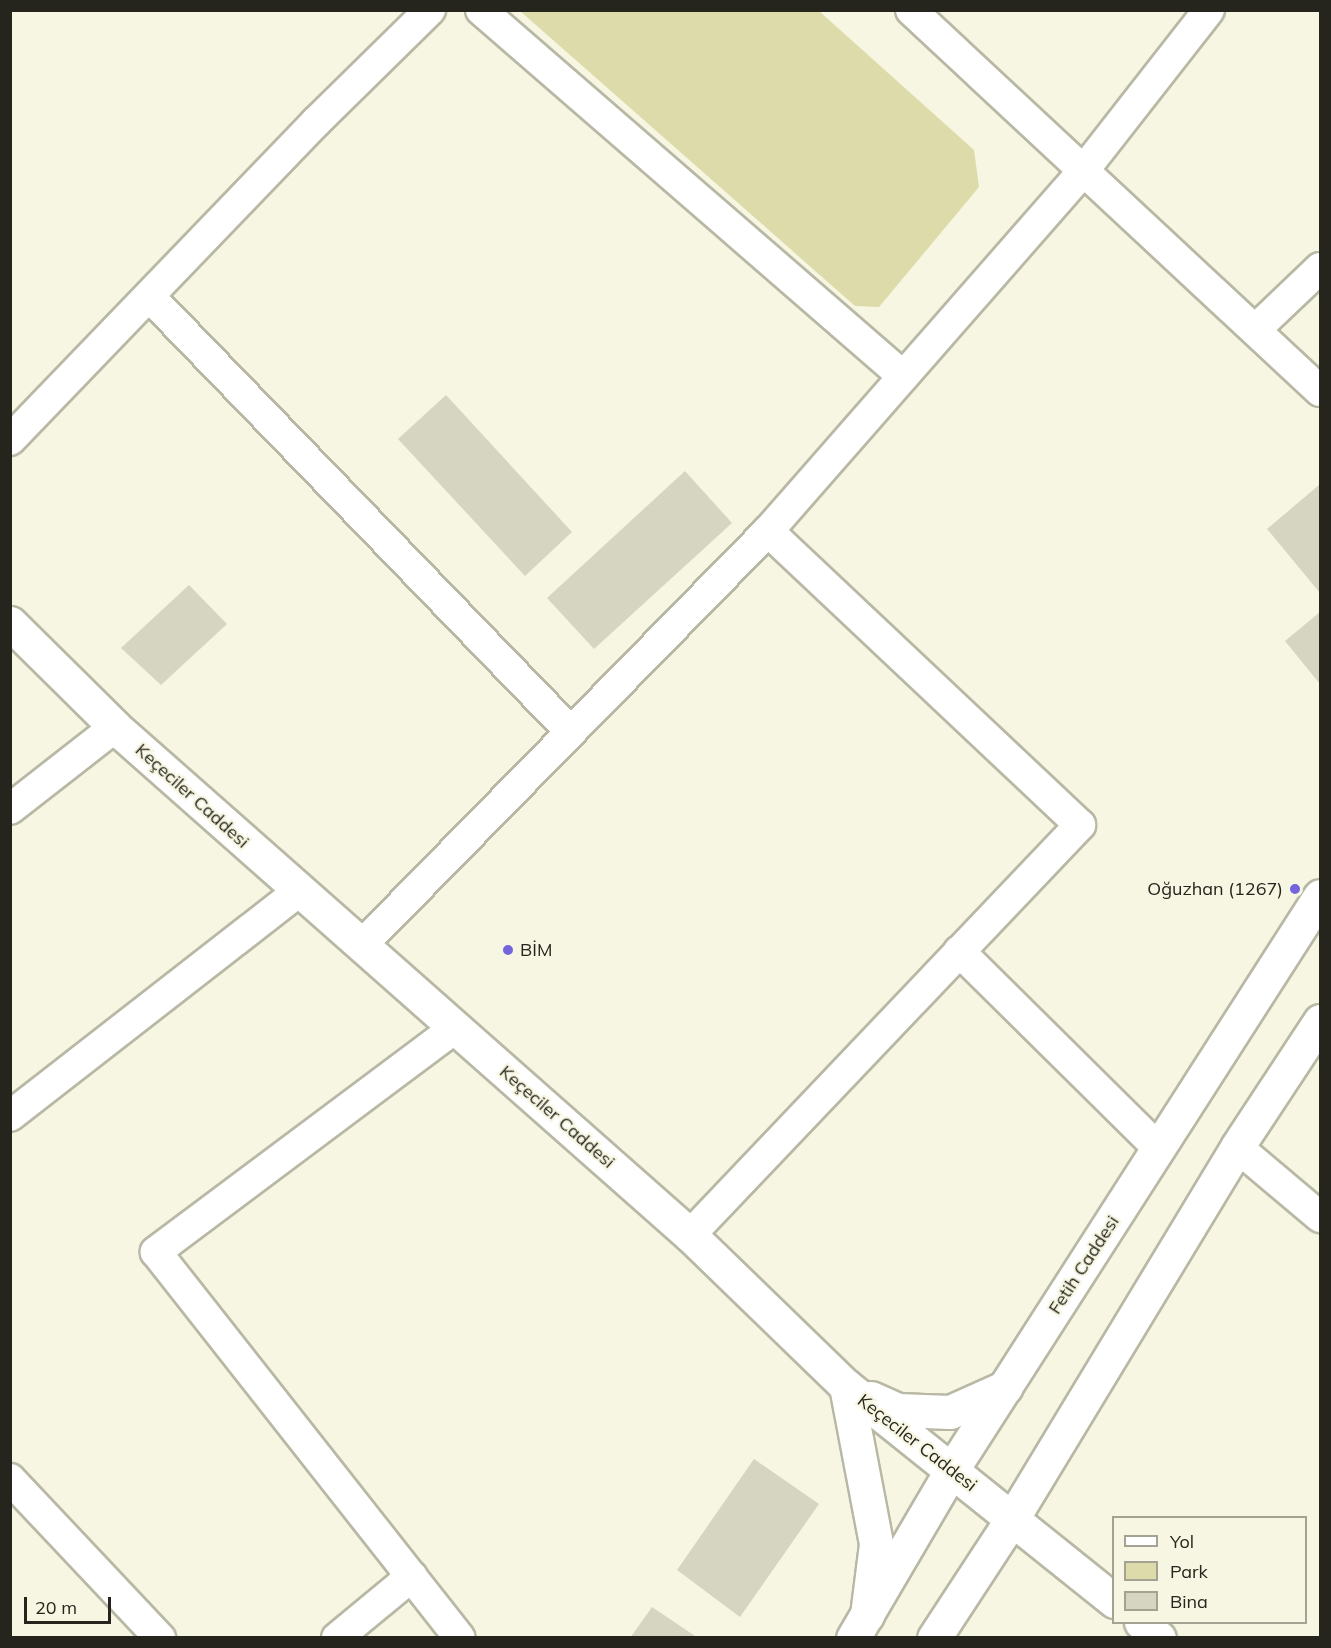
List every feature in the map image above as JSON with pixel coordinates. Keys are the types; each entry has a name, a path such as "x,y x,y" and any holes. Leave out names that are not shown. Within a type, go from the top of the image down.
{"street":[{"path":"10,440 151,298 315,122 430,10"},
{"path":"481,10 903,376"},
{"path":"911,10 1320,391"},
{"path":"362,945 768,531 1084,170 1209,10"},
{"path":"1255,330 1320,268"},
{"path":"151,298 571,732"},
{"path":"690,1235 1080,825 768,531"},
{"name":"Keçeciler Caddesi","path":"10,623 115,727 690,1235 846,1386 1112,1600"},
{"path":"10,809 115,727"},
{"path":"10,1116 299,891"},
{"name":"Fetih Caddesi","path":"860,1627 951,1471 1320,896"},
{"path":"959,951 1159,1149"},
{"path":"934,1638 1012,1519 1237,1147 1320,1021"},
{"path":"455,1028 156,1252 460,1638"},
{"path":"1237,1147 1320,1217"},
{"path":"846,1386 898,1410 950,1412 1005,1387"},
{"path":"846,1386 876,1544 860,1627"},
{"path":"10,1479 160,1638"},
{"path":"337,1638 412,1576"},
{"path":"1141,1624 1159,1638"}],"green space":[{"path":"520,11 819,11 974,150 979,187 879,307 855,306"}],"building":[{"path":"446,395 572,532 525,576 398,439"},
{"path":"685,471 732,523 594,649 547,598"},
{"path":"1319,485 1320,487 1320,593 1267,529"},
{"path":"189,585 227,624 161,685 121,648"},
{"path":"1320,612 1320,684 1285,641"},
{"path":"754,1459 819,1504 740,1617 677,1570"},
{"path":"652,1607 698,1638 630,1638"}],"place":[{"name":"Oğuzhan (1267)","path":"1295,889"},
{"name":"BİM","path":"508,950"}]}
